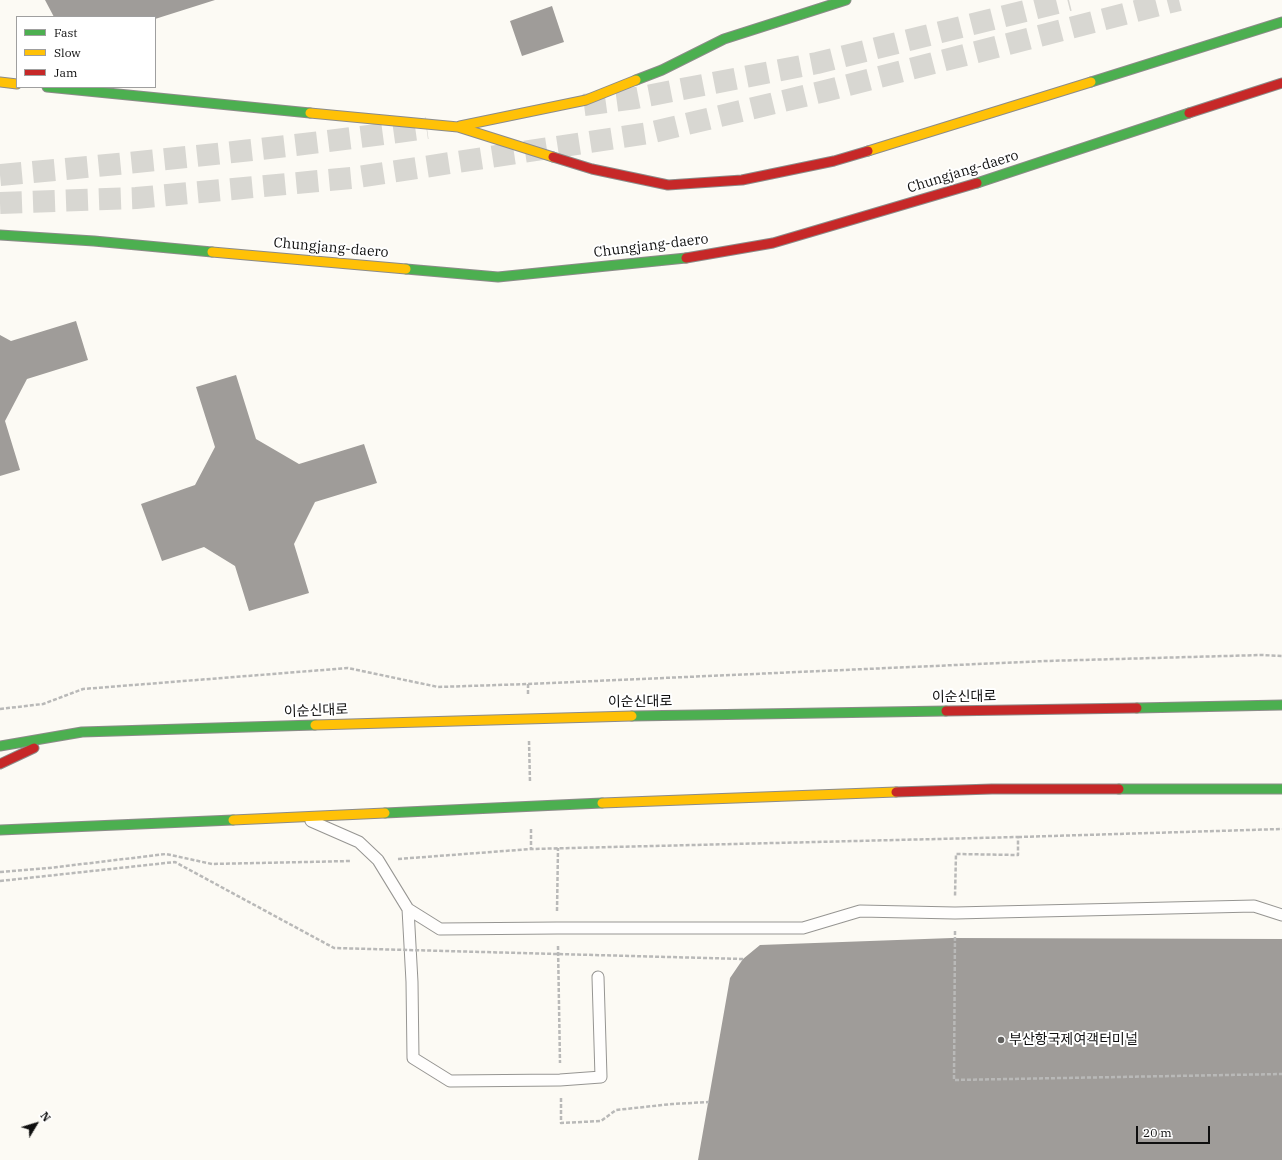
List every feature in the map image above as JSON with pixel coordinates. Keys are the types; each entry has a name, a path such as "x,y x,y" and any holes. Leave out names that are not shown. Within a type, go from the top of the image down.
{"street":[{"path":"458,127 586,100 662,70 724,39 846,0"},
{"path":"57,88 458,127 592,169 668,185 742,180 834,161 1282,22"},
{"path":"0,82 16,84"},
{"name":"Chungjang-daero","path":"0,235 102,242 498,277 677,259 773,243 950,192 1282,83"},
{"name":"이순신대로","path":"0,746 82,732 528,718 1282,705"},
{"path":"0,764 56,737"},
{"path":"0,830 303,817 531,805 992,789 1282,789"},
{"path":"0,824 11,830"}],"lane":[{"path":"303,817 359,842 378,860 408,909 440,929 803,928 860,911 955,913 1254,906 1282,915"},
{"path":"408,909 412,982 413,1058 450,1081 560,1080 601,1077 598,977"}],"path":[{"path":"0,709 43,704 83,689 348,668 438,687 1054,661 1262,655 1282,656"},
{"path":"528,684 531,849"},
{"path":"1018,837 1282,829"},
{"path":"558,848 557,928 561,1123 601,1121 616,1110 709,1102"},
{"path":"0,881 175,862 334,948 743,959"}],"building":[{"path":"45,0 215,0 156,19 156,16 53,16"},
{"path":"552,6 564,42 522,56 510,21"},
{"path":"76,321 88,360 27,379 5,421 20,470 0,476 0,335 11,341"},
{"path":"236,375 256,439 299,464 364,444 377,483 315,502 294,544 309,593 249,611 235,566 204,547 162,561 141,504 195,485 215,447 196,387"},
{"name":"부산항국제여객터미널","path":"952,938 1282,939 1282,1160 698,1160 730,978 743,959 760,945"}],"tunnel":[{"path":"584,105 636,98 817,63 1069,0"},
{"path":"0,203 136,198 351,178 649,133 825,91 1179,0"},
{"path":"0,175 214,154 427,128"}],"traffic: fast":[{"path":"636,80 662,70 724,39 846,0"},
{"path":"1091,82 1282,22"},
{"path":"57,88 310,113"},
{"path":"977,183 1189,113"},
{"path":"0,235 94,241 212,252"},
{"path":"406,269 498,277 686,258"},
{"path":"1137,708 1282,705"},
{"path":"632,716 946,711"},
{"path":"0,746 82,732 315,725"},
{"path":"1119,789 1282,789"},
{"path":"385,813 602,803"},
{"path":"0,830 233,820"}],"traffic: slow":[{"path":"460,126 586,100 636,80"},
{"path":"0,82 16,84"},
{"path":"868,151 1091,82"},
{"path":"310,113 458,127 553,157"},
{"path":"212,252 406,269"},
{"path":"315,725 632,716"},
{"path":"602,803 896,792"},
{"path":"233,820 385,813"}],"traffic: jam":[{"path":"1189,113 1282,83"},
{"path":"553,157 592,169 668,185 742,180 834,161 868,151"},
{"path":"686,258 773,243 977,183"},
{"path":"946,711 1137,708"},
{"path":"0,764 34,748"},
{"path":"896,792 992,789 1119,789"}],"place":[{"name":"부산항국제여객터미널","path":"1001,1040"}]}
